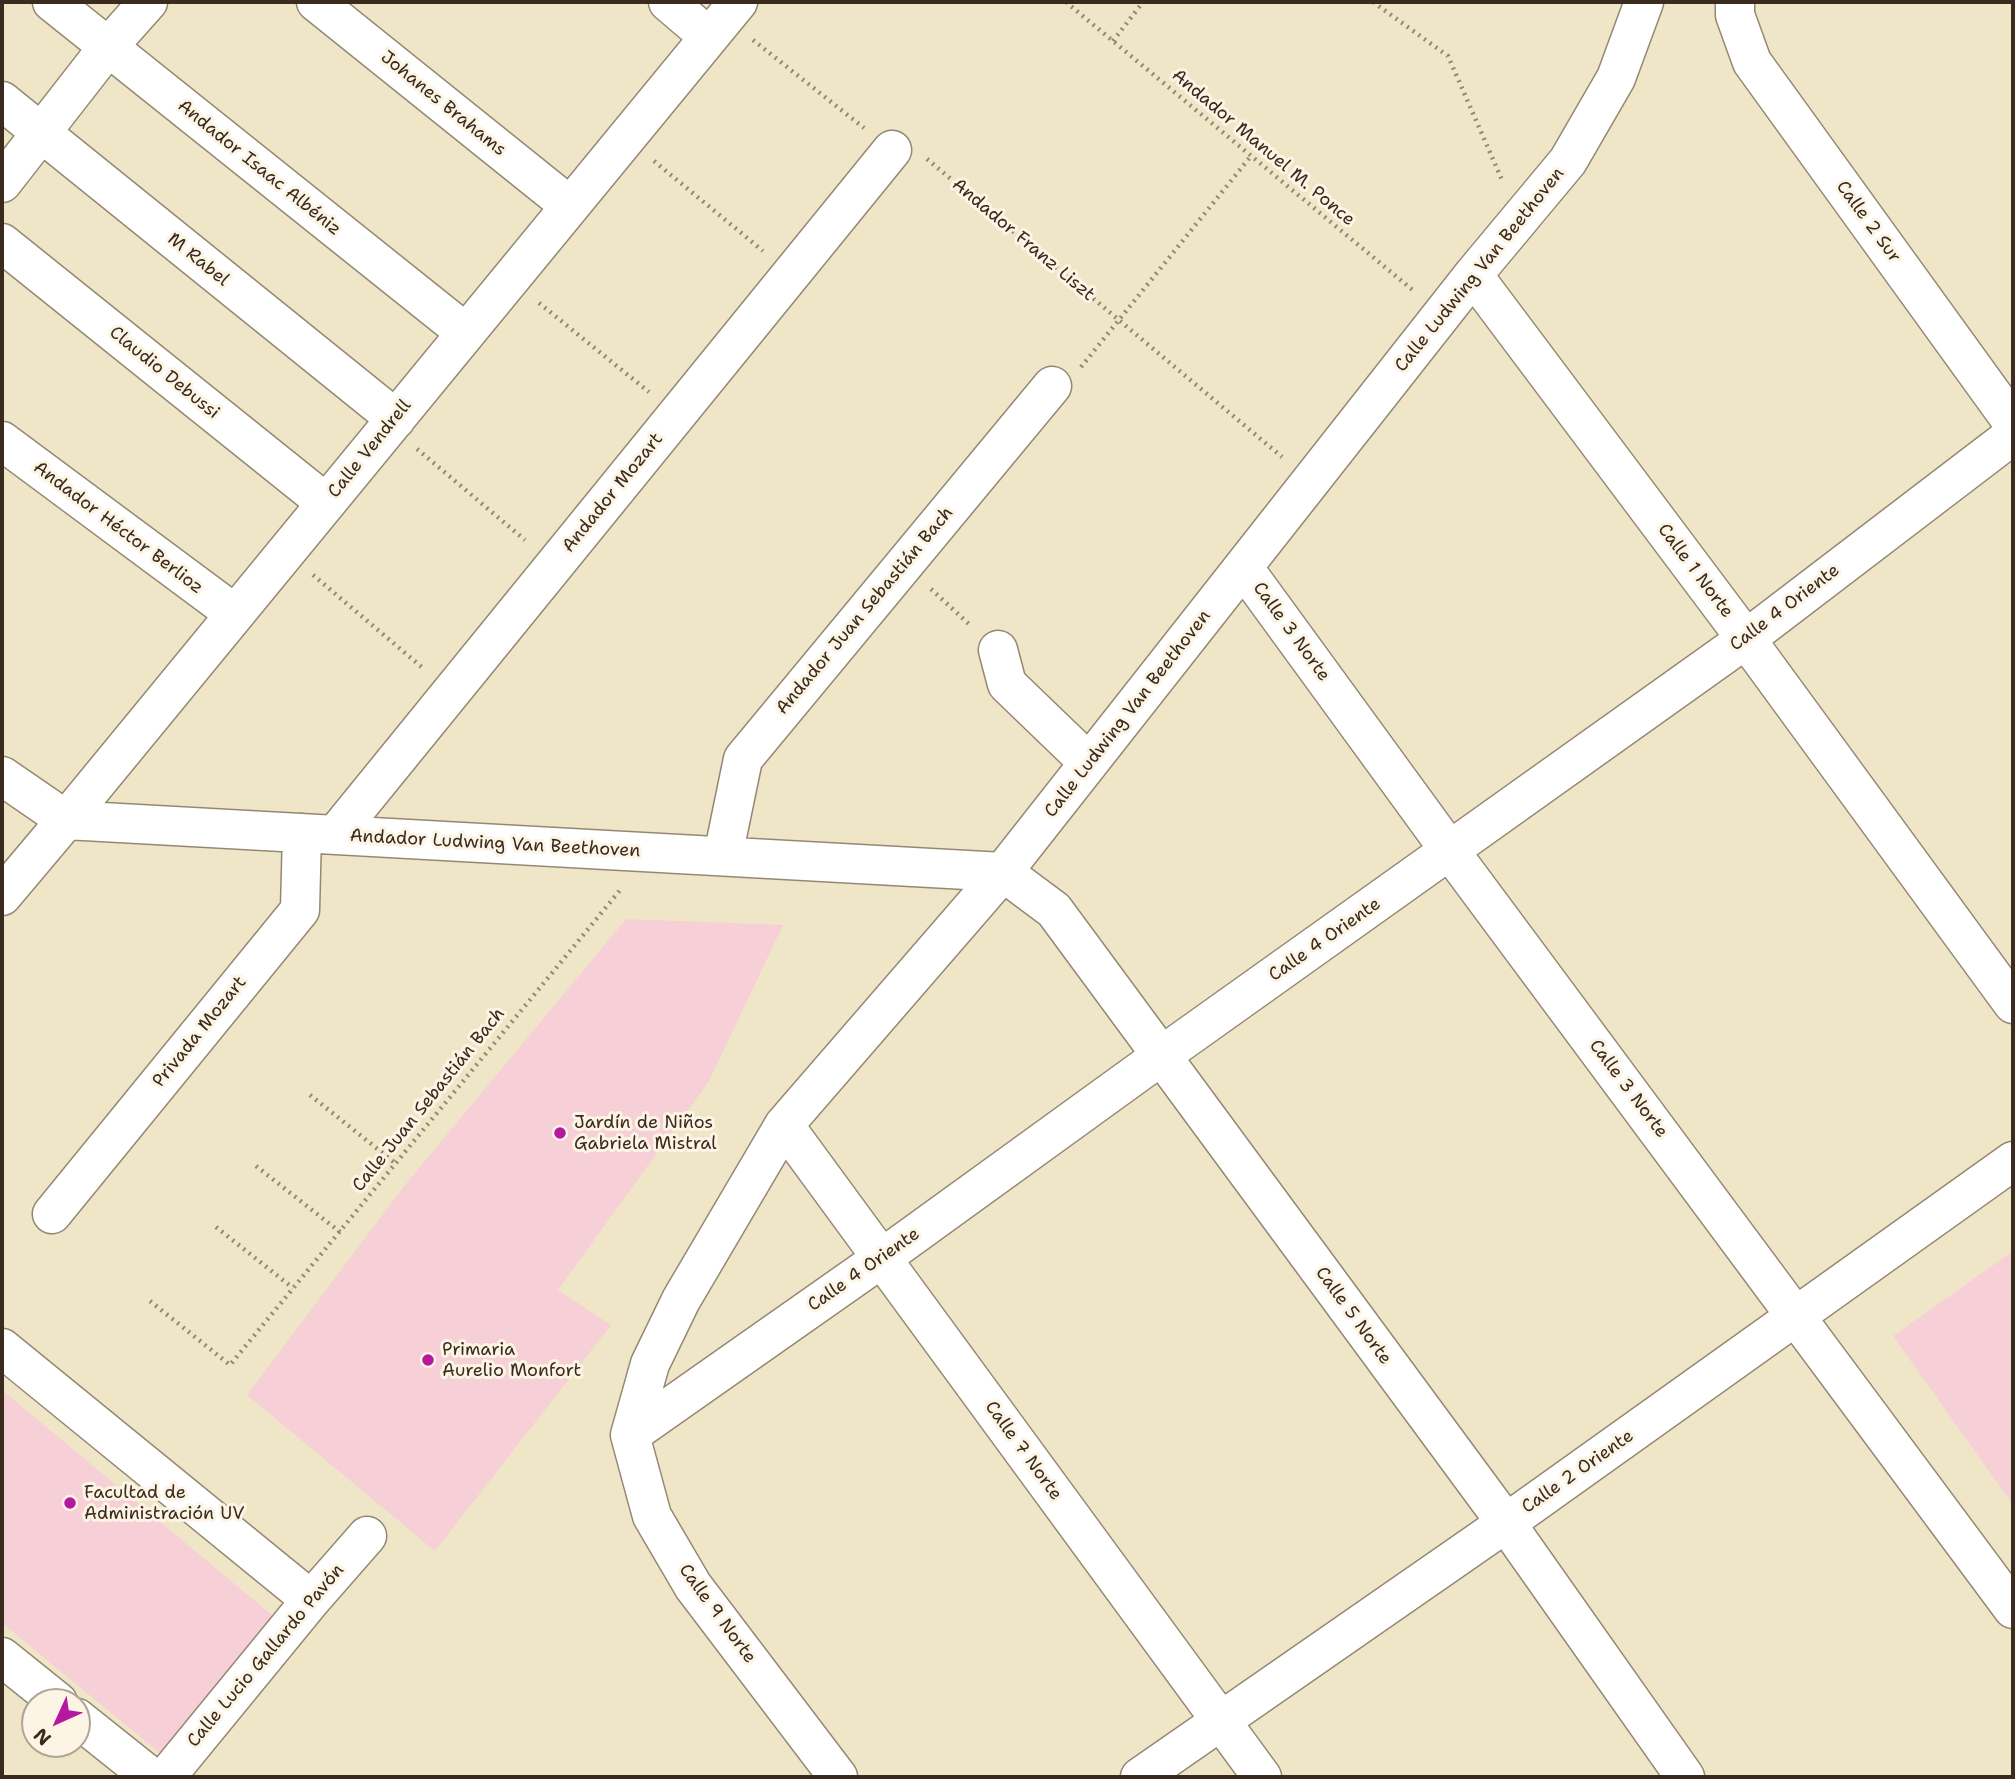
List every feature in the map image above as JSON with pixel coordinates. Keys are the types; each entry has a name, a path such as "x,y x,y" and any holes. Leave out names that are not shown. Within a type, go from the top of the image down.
{"street":[{"name":"Andador Isaac Albéniz","path":"52,2 466,333"},
{"path":"2,183 108,47 148,2"},
{"name":"Johanes Brahams","path":"316,2 570,206"},
{"path":"668,2 724,19"},
{"name":"Calle Ludwing Van Beethoven","path":"630,1434 650,1364 681,1300 784,1125 1003,872 1472,275 1568,161 1616,78 1644,2"},
{"name":"Calle 2 Sur","path":"1735,8 1752,62 2013,423"},
{"name":"Calle Vendrell","path":"2,896 724,19"},
{"name":"M Rabel","path":"2,100 392,422"},
{"name":"Andador Mozart","path":"318,834 451,692 892,150"},
{"name":"Claudio Debussi","path":"2,243 326,503"},
{"name":"Calle 1 Norte","path":"1472,275 1746,639 2013,1004"},
{"name":"Andador Juan Sebastián Bach","path":"723,856 743,759 1052,386"},
{"name":"Calle 4 Oriente","path":"630,1434 882,1258 1746,639 2013,435"},
{"name":"Andador Héctor Berlioz","path":"2,441 235,614"},
{"name":"Calle 3 Norte","path":"1243,566 1450,851 2013,1609"},
{"path":"998,650 1007,684 1089,762"},
{"path":"2,776 66,820"},
{"name":"Andador Ludwing Van Beethoven","path":"66,820 1003,872"},
{"name":"Privada Mozart","path":"52,1214 300,910 318,834"},
{"name":"Calle 5 Norte","path":"1003,872 1054,910 1506,1523 1685,1777"},
{"name":"Calle 7 Norte","path":"784,1125 1262,1777"},
{"name":"Calle 2 Oriente","path":"1140,1777 1506,1523 2013,1161"},
{"path":"2,1348 311,1600"},
{"name":"Calle 9 Norte","path":"630,1434 652,1516 694,1586 838,1777"},
{"name":"Calle Lucio Gallardo Pavón","path":"166,1777 367,1536"},
{"path":"2,1657 41,1688"},
{"path":"91,1729 151,1777"}],"path":[{"name":"Andador Manuel M. Ponce","path":"1066,2 1442,315"},
{"path":"1113,41 1143,2"},
{"path":"1373,2 1448,56 1520,219"},
{"name":"Andador Franz Liszt","path":"724,19 892,150 925,157 1311,482"},
{"path":"626,138 790,274"},
{"path":"1052,386 1075,374 1251,156"},
{"path":"510,279 677,414"},
{"path":"392,422 555,565"},
{"path":"286,552 451,692"},
{"path":"904,564 998,650"},
{"name":"Calle Juan Sebastián Bach","path":"150,1301 230,1365 650,853"},
{"path":"310,1095 396,1163"},
{"path":"256,1166 340,1232"},
{"path":"216,1227 293,1288"}],"shaded area":[{"path":"626,919 783,925 709,1081 558,1290 611,1325 435,1551 247,1395 405,1185"},
{"path":"2013,1251 2013,1505 1893,1336"},
{"name":"Facultad de Administración UV","path":"2,1390 273,1616 161,1754 91,1696 91,1688 81,1688 2,1623"}],"place":[{"name":"Jardín de Niños Gabriela Mistral","path":"560,1133"},
{"name":"Primaria Aurelio Monfort","path":"428,1360"},
{"name":"Facultad de Administración UV","path":"70,1503"}]}
